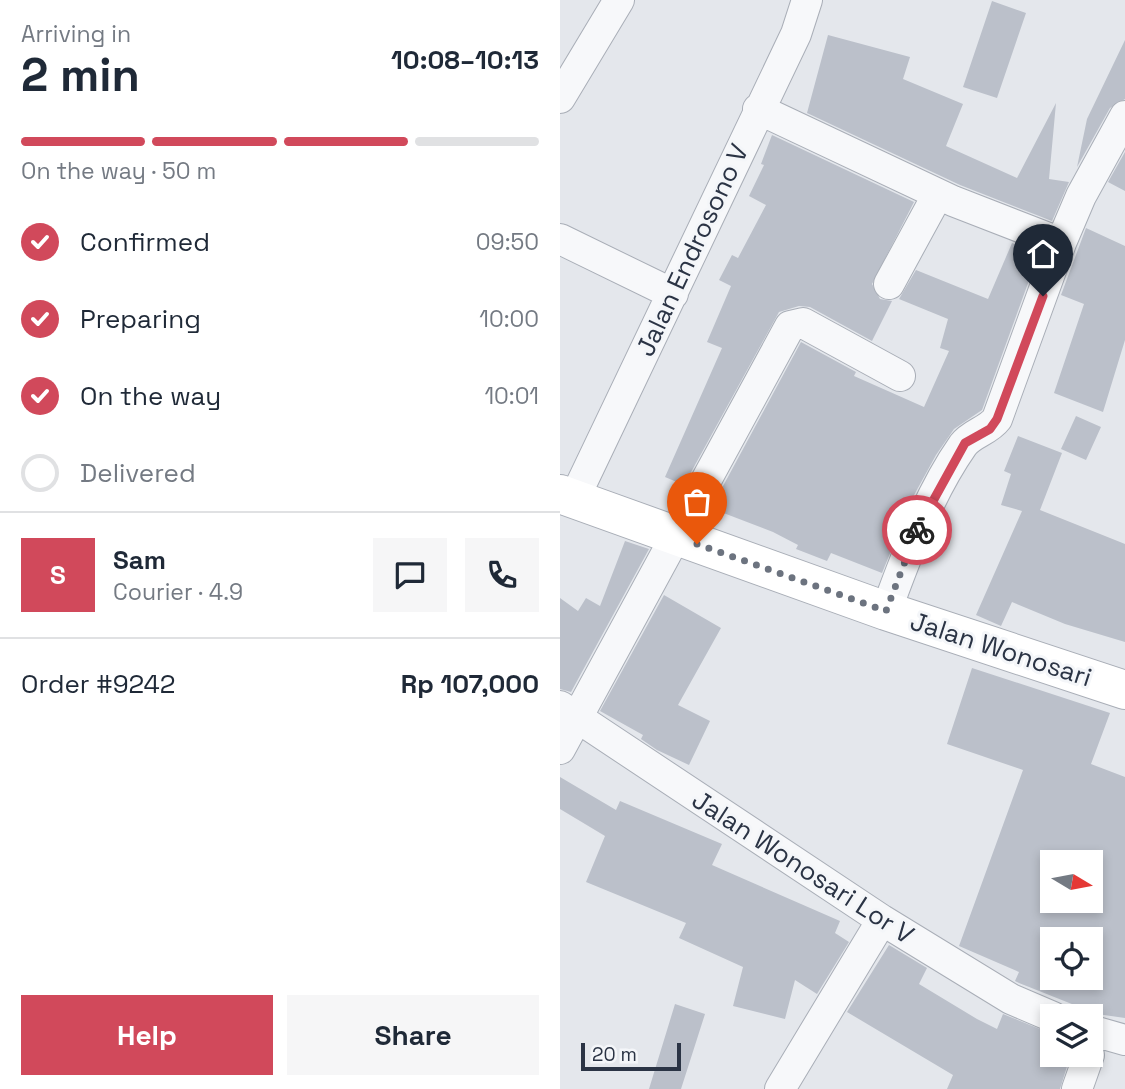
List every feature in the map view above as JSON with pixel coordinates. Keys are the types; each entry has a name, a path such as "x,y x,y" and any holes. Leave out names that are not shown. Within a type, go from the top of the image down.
{"main road":[{"name":"Jalan Wonosari","path":"567,497 886,611 1125,690"}],"street":[{"path":"560,98 619,0"},
{"name":"Jalan Endrosono V","path":"567,497 673,295 758,109 796,34 807,0"},
{"path":"758,109 938,194 1061,243"},
{"path":"886,611 916,531 965,443 990,429 997,419 1081,195 1125,116"},
{"path":"889,284 938,194"},
{"path":"560,239 673,295"},
{"path":"560,749 568,711 674,536 790,326 803,323 900,376"},
{"name":"Jalan Wonosari Lor V","path":"568,711 882,920 1010,999 1040,1012"},
{"path":"780,1089 882,920"},
{"path":"1077,1089 1087,1067"}],"building":[{"path":"992,1 1026,13 997,98 963,87"},
{"path":"828,35 910,57 903,79 963,104 946,146 1017,178 1056,103 1049,179 1069,182 1052,221 960,185 807,113"},
{"path":"1125,40 1125,99 1110,108 1077,167 1087,119"},
{"path":"772,135 914,202 872,284 880,299 892,301 872,341 810,307 799,306 779,312 684,485 665,477 722,348 707,342 731,286 719,280 732,255 738,258 766,205 749,196 764,165 761,164"},
{"path":"1125,152 1125,191 1108,182"},
{"path":"1086,228 1125,246 1125,340 1103,412 1054,393 1084,304 1061,295"},
{"path":"1012,243 1039,253 982,410 954,429 936,455 913,497 882,573 831,553 827,561 796,549 798,545 773,532 713,509 801,342 856,372 854,376 924,407 949,351 940,348 948,319 899,299 916,270 988,299"},
{"path":"1076,416 1101,427 1086,460 1061,449"},
{"path":"1018,436 1062,453 1040,510 1125,544 1125,642 1065,624 1012,602 1001,626 976,615 1022,511 1001,505 1011,474 1004,471"},
{"path":"625,541 649,549 571,692 560,689 560,598 578,611 586,598 600,606"},
{"path":"664,595 721,628 678,705 710,721 689,765 657,750 641,739 643,735 600,711"},
{"path":"972,668 1110,713 1091,764 1125,777 1125,1018 1103,1015 1103,1004 1072,1004 1019,983 1015,981 1019,972 959,946 1023,770 947,744"},
{"path":"560,777 616,810 620,801 722,844 712,865 840,921 835,933 849,942 817,994 795,980 785,1019 733,1006 743,967 679,938 686,923 586,882 605,836 560,809"},
{"path":"889,945 927,968 919,984 977,1019 997,1029 1003,1014 1040,1029 1040,1067 1067,1067 1060,1089 947,1089 953,1075 847,1012"},
{"path":"675,1004 705,1014 681,1089 649,1089"}],"way so far":[{"path":"697,544 886,611 917,530"}],"route":[{"path":"917,530 965,443 990,429 997,419 1043,296"}]}
